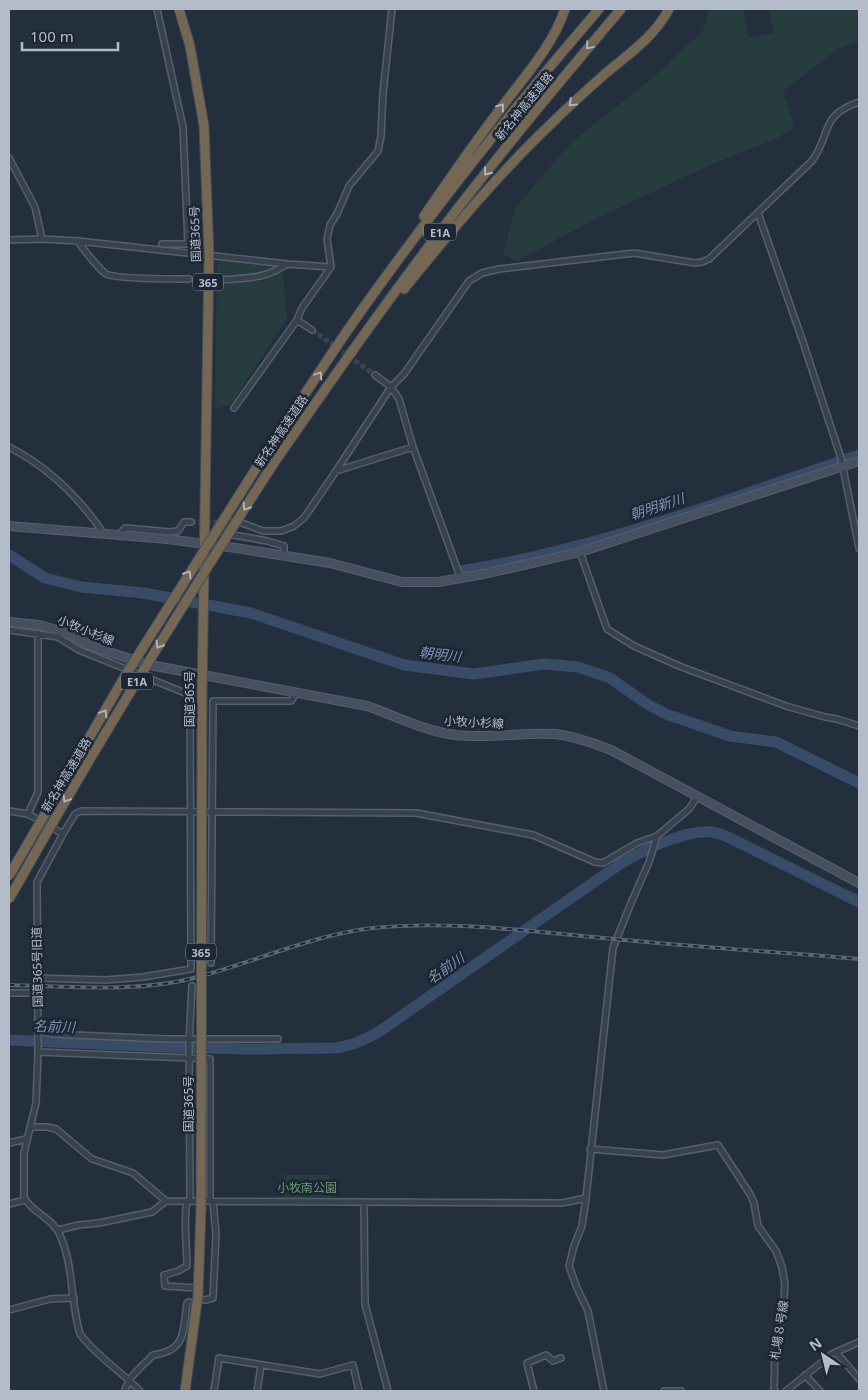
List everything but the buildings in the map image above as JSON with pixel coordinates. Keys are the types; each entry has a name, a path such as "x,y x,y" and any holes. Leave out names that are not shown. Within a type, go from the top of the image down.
{"highway":[{"name":"国道365号","path":"179,9 190,46 204,126 209,255 202,662 201,1209 198,1288 185,1391"},
{"path":"365,306 451,175 543,52 565,9"},
{"name":"新名神高速道路","path":"9,876 125,676 262,459 365,306 424,224 599,9"},
{"name":"新名神高速道路","path":"9,899 199,580 321,394 442,230 570,69 621,9"},
{"path":"321,394 485,192 575,100 645,41 656,30 669,9"}],"main road":[{"path":"9,526 119,535 284,555 330,563 402,582 421,583 461,579 580,552 842,463 859,461"},
{"name":"小牧小杉線","path":"9,622 47,627 70,634 91,646 144,664 367,706 425,729 454,735 556,734 586,741 610,750 859,883"}],"street":[{"path":"156,9 183,127 188,244 162,244"},
{"path":"234,408 297,320 302,308 331,266 327,238 330,225 338,214 349,186 378,150 381,136 383,93 392,9"},
{"path":"284,555 284,546 223,533 217,522 242,523 264,531 281,531 294,526 304,518 391,387 404,374 469,281 482,272 499,269 634,252 695,263 709,259 812,161 820,147 830,120 847,106 859,102"},
{"path":"9,158 36,207 42,239"},
{"path":"758,212 842,463 859,548"},
{"path":"9,240 78,241 287,264 331,266"},
{"path":"78,241 82,248 107,274 125,277 189,279"},
{"path":"220,280 261,277 276,272 287,264"},
{"path":"297,320 312,330"},
{"path":"375,375 391,387 399,399 461,579"},
{"path":"9,447 40,466 63,486 90,514 104,534"},
{"path":"336,471 414,447"},
{"path":"119,535 125,528 178,531 184,522 191,522"},
{"path":"580,552 607,629 613,633 634,646 678,666 786,706 859,726"},
{"path":"9,630 58,637 80,650 190,695 192,812 191,969 144,977 37,978"},
{"path":"28,814 38,792 38,633"},
{"path":"211,963 213,701 291,701 297,692"},
{"path":"192,812 416,813 533,835 595,862 603,863 636,843 656,838 688,809 698,796"},
{"path":"9,810 28,814 63,834"},
{"name":"国道365号旧道","path":"25,1200 24,1153 36,1103 38,1051 37,882 75,814 81,811 192,812"},
{"path":"604,1391 588,1311 577,1288 570,1266 574,1246 582,1226 586,1198 612,948 650,862 656,838"},
{"path":"192,986 189,1201 184,1217 187,1266 164,1275 165,1286 198,1288"},
{"path":"9,993 37,993"},
{"path":"38,1032 190,1040 278,1039"},
{"path":"38,1051 210,1059 211,1201 216,1233 213,1298 205,1300"},
{"path":"30,1127 56,1129 92,1159 133,1173 166,1201"},
{"path":"9,1143 26,1139"},
{"name":"札場８号線","path":"590,1149 663,1155 718,1145 750,1194 754,1202 758,1226 776,1251 782,1267 785,1286 783,1313 775,1350 775,1391"},
{"path":"58,1230 152,1212 166,1201 562,1203 586,1198"},
{"path":"9,1204 25,1200 58,1230 65,1249 80,1334 87,1344 130,1380 140,1391"},
{"path":"364,1202 365,1304 388,1391"},
{"path":"9,1310 50,1299 74,1298"},
{"path":"125,1391 126,1385 153,1355 165,1353 182,1340 187,1303 189,1302"},
{"path":"786,1391 836,1352 859,1342"},
{"path":"836,1352 859,1379"},
{"path":"534,1391 527,1363 546,1355 553,1361 561,1358"},
{"path":"214,1391 219,1358 320,1374 352,1365 360,1391"},
{"path":"257,1391 261,1364"},
{"path":"805,1375 820,1391"},
{"path":"664,1391 681,1391"}],"green space":[{"path":"709,9 744,9 748,38 774,33 768,9 859,9 859,41 838,49 783,91 795,127 776,139 717,162 593,220 517,261 503,255 515,208 572,142 650,80 703,31"},
{"path":"217,260 264,262 283,274 287,318 232,403 215,410"},
{"name":"小牧南公園","path":"284,1175 330,1175 330,1200 284,1199"}],"waterway":[{"name":"朝明新川","path":"461,571 512,562 613,536 712,505 859,455"},
{"name":"朝明川","path":"9,555 45,578 81,587 143,593 251,613 404,665 474,674 544,664 578,667 610,678 647,704 666,714 730,736 776,742 859,783"},
{"name":"名前川","path":"9,1040 246,1049 336,1048 354,1044 385,1028 620,864 664,842 701,832 712,832 728,837 859,902"}],"tunnel":[{"path":"189,279 220,280"},
{"path":"312,330 375,375"},
{"path":"191,522 217,522"}],"railway":[{"path":"9,985 125,987 171,983 216,972 327,937 373,928 433,925 493,928 675,945 859,959"}]}
